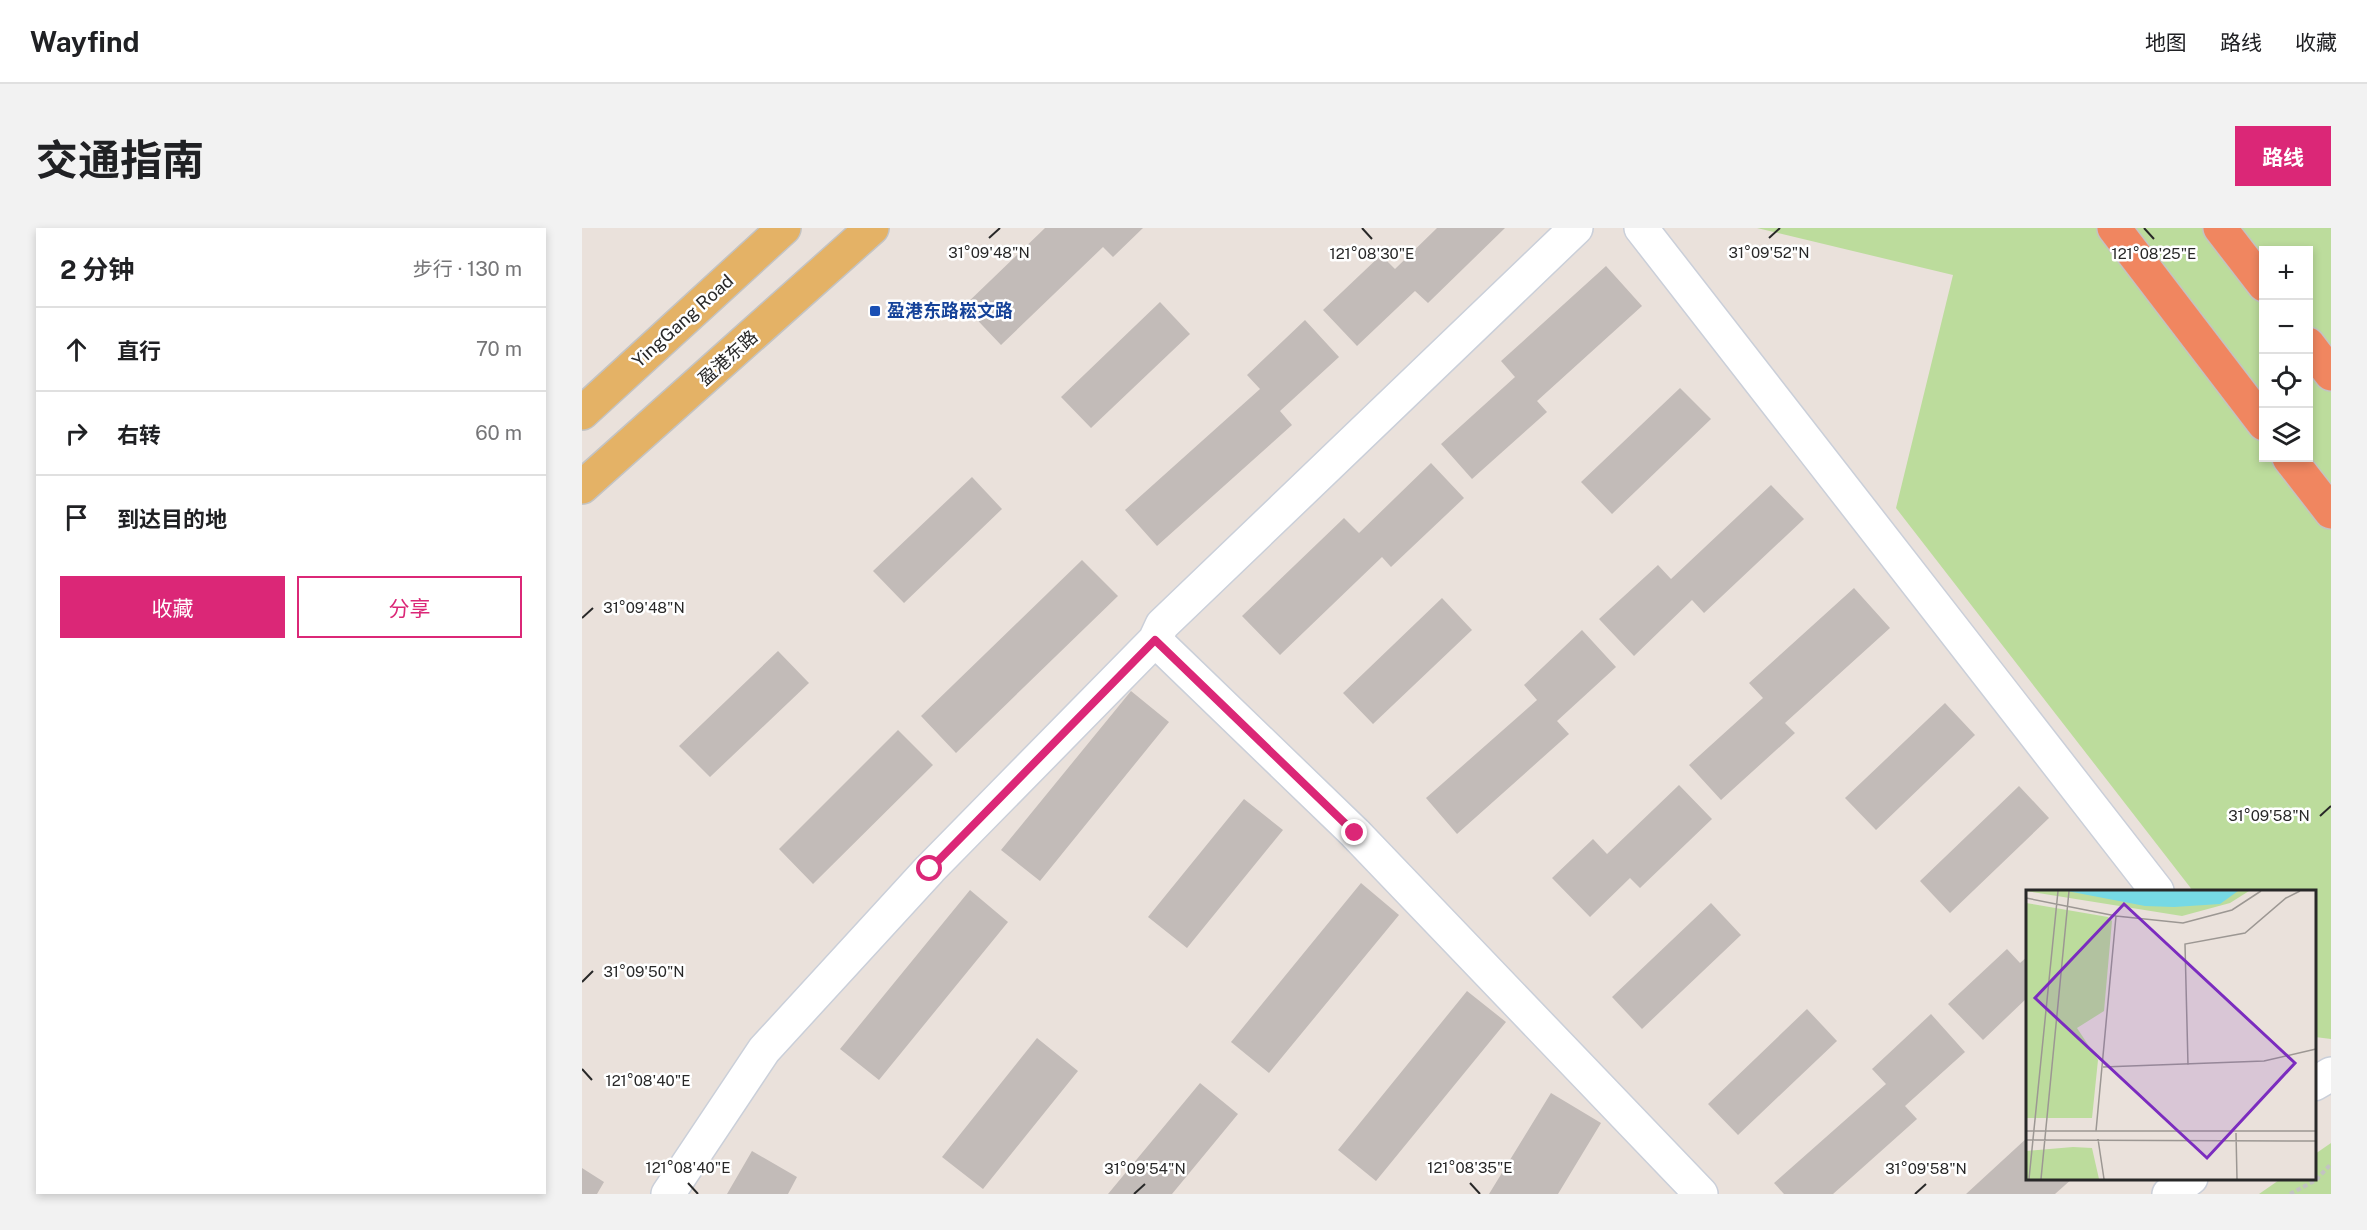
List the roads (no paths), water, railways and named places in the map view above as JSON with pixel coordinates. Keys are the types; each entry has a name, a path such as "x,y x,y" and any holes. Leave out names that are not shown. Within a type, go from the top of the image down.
{"highway":[{"path":"2114,228 2259,417"},
{"path":"2220,228 2259,279"},
{"path":"2313,351 2331,374"},
{"path":"2292,462 2331,512"}],"main road":[{"name":"YingGang Road","path":"582,413 784,228"},
{"name":"盈港东路","path":"582,488 873,228"}],"street":[{"path":"668,1194 764,1050 930,869 1155,640 1162,625 1576,228"},
{"path":"1641,228 2156,890"},
{"path":"1155,640 1355,833 1701,1194"},
{"path":"2316,1083 2331,1074"},
{"path":"2169,1194 2189,1179"}],"place":[{"name":"盈港东路崧文路","path":"875,311"}]}
